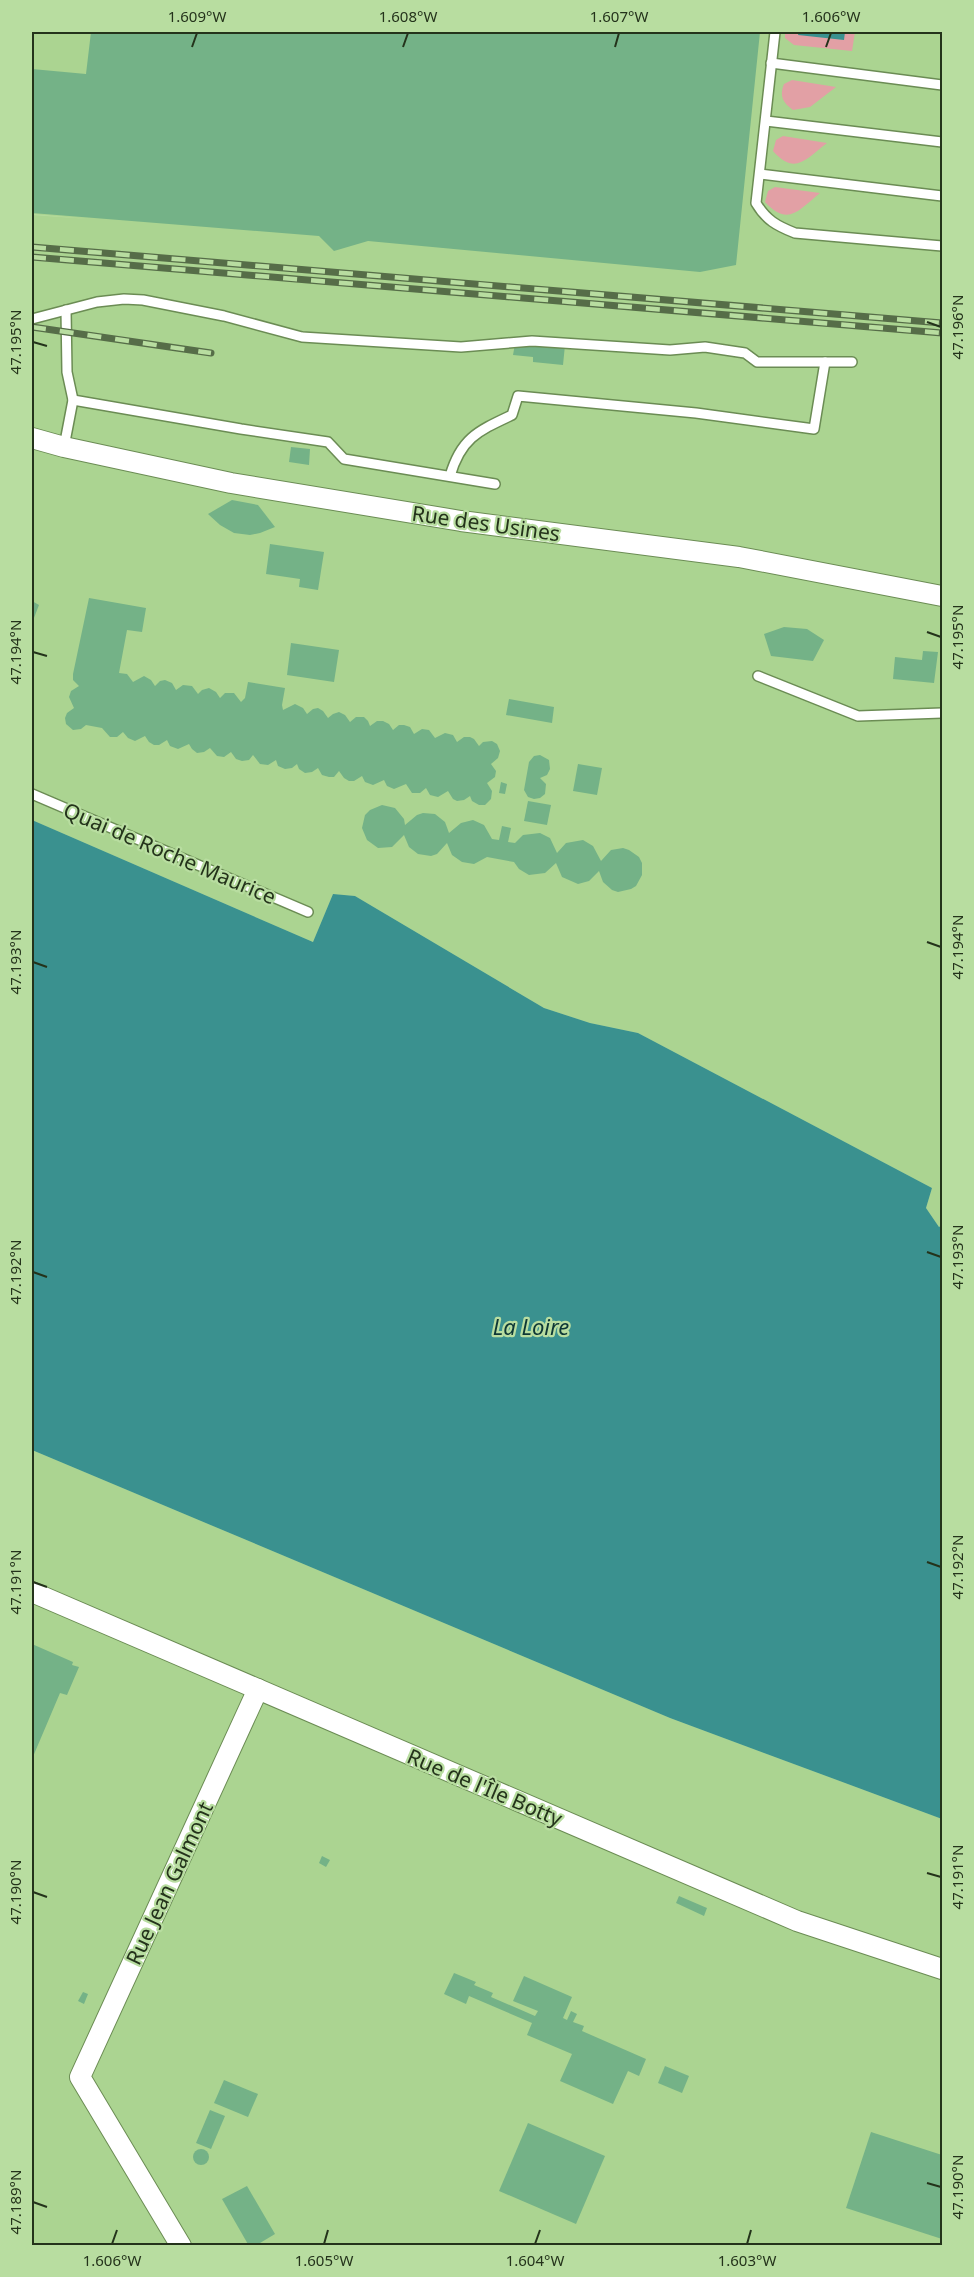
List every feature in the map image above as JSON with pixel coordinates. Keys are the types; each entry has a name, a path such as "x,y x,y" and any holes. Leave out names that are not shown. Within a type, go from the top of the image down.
{"street":[{"name":"Rue des Usines","path":"32,438 231,483 462,521 739,557 942,597"},
{"name":"Rue de l'Île Botty","path":"32,1592 797,1921 942,1969"},
{"name":"Rue Jean Galmont","path":"182,2246 81,2077 258,1689"}],"lane":[{"path":"775,32 756,203 762,214 773,224 795,233 942,246"},
{"path":"771,63 942,85"},
{"path":"766,121 942,142"},
{"path":"760,174 942,196"},
{"path":"32,319 97,302 124,299 143,300 224,316 302,337 461,346 531,341 670,350 705,347 745,353 757,362 852,362"},
{"path":"64,447 73,400 67,372 66,310"},
{"path":"450,476 455,457 473,435 512,415 518,396 676,411 814,429 825,362"},
{"path":"73,400 328,442 344,459 495,484"},
{"path":"758,676 858,716 942,713"},
{"name":"Quai de Roche Maurice","path":"32,794 308,912"}],"shaded area":[{"path":"32,32 942,32 942,1225 939,1227 926,1208 932,1188 638,1033 590,1023 544,1008 355,896 333,894 313,942 32,820 32,215 90,219 32,214"},
{"path":"785,32 855,32 852,51 794,45 785,38"},
{"path":"792,80 836,87 810,107 793,110 784,102 782,96 784,84"},
{"path":"783,136 827,143 806,159 794,164 788,163 773,151 776,140"},
{"path":"775,187 820,193 799,210 787,215 780,214 765,202 768,191"},
{"path":"32,1450 670,1718 942,1819 942,2245 32,2245"}],"water":[{"path":"799,32 845,32 844,40 798,35"},
{"name":"La Loire","path":"32,820 313,942 333,894 355,896 544,1008 590,1023 638,1033 932,1188 926,1208 939,1227 942,1225 942,1819 670,1718 32,1450"}],"building":[{"path":"91,32 760,32 736,265 700,272 368,241 334,251 319,236 32,213 32,69 86,74"},
{"path":"535,342 565,345 563,365 533,362 533,357 513,355 515,344 535,346"},
{"path":"291,447 310,449 309,465 289,462"},
{"path":"232,500 258,505 275,527 250,535 234,533 220,525 208,514"},
{"path":"270,544 324,552 318,590 299,587 300,579 266,574"},
{"path":"89,598 146,608 142,632 127,630 119,673 127,674 133,682 144,676 155,686 165,680 172,683 176,690 183,685 192,686 198,694 209,688 220,698 225,693 234,693 241,702 245,698 248,682 285,688 283,710 295,704 303,708 307,714 318,708 328,718 339,712 345,715 350,722 356,717 364,717 370,726 377,721 383,721 393,730 399,725 404,725 410,727 414,734 422,729 429,730 435,738 445,733 453,735 457,742 464,737 470,737 479,746 483,742 492,741 497,744 500,751 498,758 491,764 496,771 495,777 487,783 492,791 491,799 485,805 479,805 472,801 470,796 457,801 448,791 438,797 430,795 426,788 420,793 412,793 406,784 394,789 387,786 384,780 373,785 365,782 362,776 349,781 339,771 334,777 329,777 322,775 318,768 305,773 299,769 297,764 285,769 278,766 276,760 268,765 260,764 253,755 249,760 242,761 236,759 231,752 224,757 217,756 210,748 197,753 189,744 178,749 170,746 167,740 154,745 145,736 135,741 123,732 117,737 110,737 102,728 86,725 81,729 73,730 66,724 65,718 67,713 74,708 69,697 71,691 79,686 73,680 73,674"},
{"path":"32,601 39,605 32,623"},
{"path":"784,627 807,629 824,640 813,661 771,656 764,634"},
{"path":"291,643 339,650 334,682 287,675"},
{"path":"923,651 938,652 934,683 893,679 895,657 922,660"},
{"path":"509,699 554,707 552,723 506,715"},
{"path":"540,755 549,760 550,769 547,775 540,778 546,784 545,794 534,799 528,797 524,790 529,762 534,756"},
{"path":"578,764 602,768 597,795 573,791"},
{"path":"501,782 507,784 505,794 499,793"},
{"path":"528,801 551,805 547,825 524,821"},
{"path":"382,805 395,808 404,819 405,825 417,815 435,814 445,822 449,833 461,823 473,820 484,825 492,839 499,840 502,826 511,828 508,842 515,843 523,835 540,833 550,838 557,853 566,843 583,840 593,846 601,861 611,850 623,848 639,857 642,863 642,875 636,886 618,892 603,882 599,871 589,881 578,884 562,877 556,863 545,873 529,875 519,869 514,862 487,857 474,864 462,862 452,855 447,843 437,854 431,856 418,854 409,847 404,835 392,847 378,848 367,840 362,828 365,815"},
{"path":"32,1644 73,1662 72,1665 79,1667 67,1695 60,1693 32,1759"},
{"path":"322,1856 330,1860 326,1867 319,1863"},
{"path":"679,1896 707,1908 704,1916 676,1903"},
{"path":"454,1973 476,1982 474,1985 493,1993 491,1997 535,2016 538,2011 513,2001 524,1976 572,1997 563,2018 567,2020 571,2011 577,2014 573,2022 584,2026 582,2031 646,2059 639,2076 628,2071 613,2104 560,2081 572,2054 527,2035 532,2023 469,1996 466,2004 444,1994"},
{"path":"83,1992 88,1994 84,2004 78,2001"},
{"path":"665,2066 689,2076 682,2093 658,2083"},
{"path":"224,2080 258,2094 248,2117 214,2103"},
{"path":"210,2110 225,2116 211,2149 196,2143"},
{"path":"528,2123 605,2156 576,2224 499,2191"},
{"path":"871,2132 942,2155 942,2239 846,2208"},
{"path":"201,2149 209,2157 201,2165 193,2157"},
{"path":"247,2186 275,2234 255,2246 249,2246 222,2199"}],"railway":[{"path":"32,247 942,323"},
{"path":"32,257 942,333"},
{"path":"32,327 211,353"}]}
